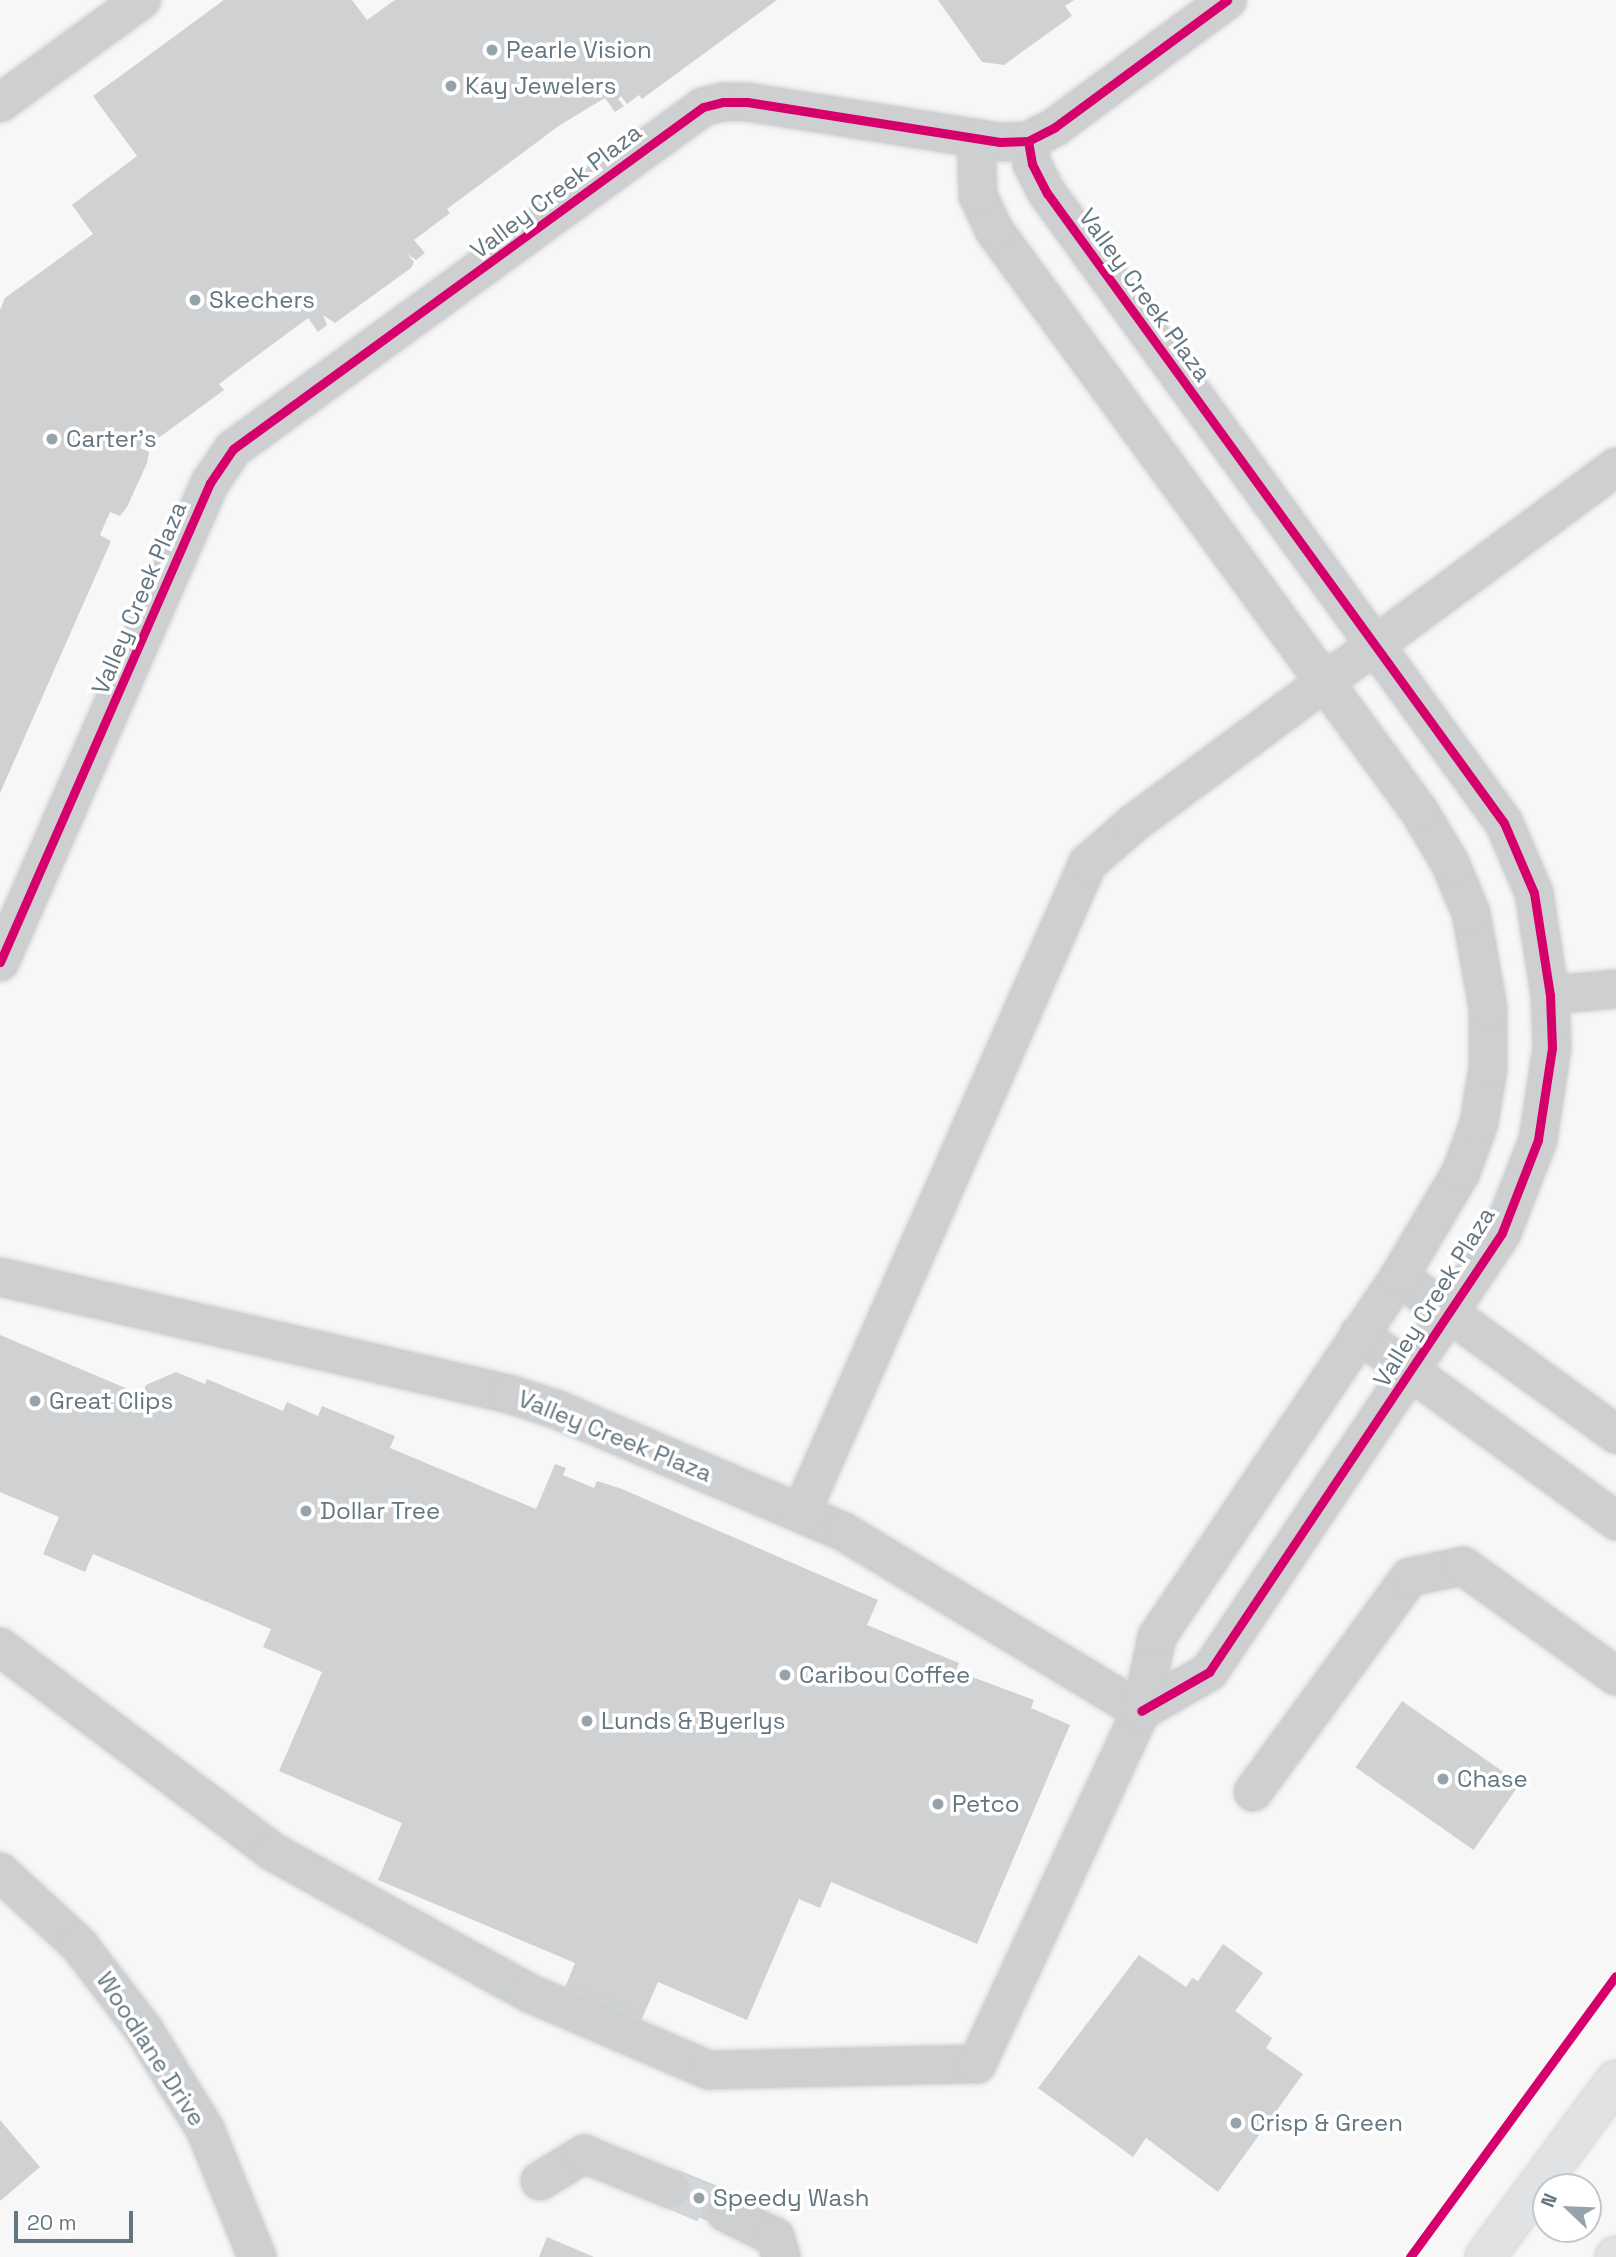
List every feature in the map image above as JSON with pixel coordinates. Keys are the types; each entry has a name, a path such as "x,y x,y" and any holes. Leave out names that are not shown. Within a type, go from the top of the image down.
{"main road":[{"path":"1485,2257 1616,2080"}],"street":[{"path":"0,103 141,0"},
{"path":"1028,141 1055,127 1227,0"},
{"name":"Valley Creek Plaza","path":"0,962 210,484 233,449 703,107 723,102 747,102 976,138 1028,141 1032,164 1047,193 1504,822 1534,893 1550,995 1552,1048 1538,1140 1502,1233 1209,1672 1141,1711"},
{"name":"Valley Creek Plaza","path":"976,138 978,196 994,230 1419,811 1450,863 1471,913 1484,971 1488,1068 1479,1123 1445,1205 1157,1637 1141,1711"},
{"path":"801,1513 1084,867 1134,823 1616,467"},
{"path":"1550,995 1616,989"},
{"name":"Valley Creek Plaza","path":"0,1277 535,1401 844,1532 1141,1711"},
{"name":"Valley Creek Plaza","path":"1399,1277 1449,1316 1616,1434"},
{"name":"Valley Creek Plaza","path":"1359,1334 1616,1521"},
{"path":"1253,1792 1410,1577 1462,1566 1616,1676"},
{"path":"0,1647 273,1852 529,1993 709,2070 977,2064 1141,1711"},
{"name":"Woodlane Drive","path":"0,1872 79,1945 144,2030 205,2129 257,2257"},
{"path":"540,2181 584,2154 670,2189"},
{"path":"726,2213 775,2237 781,2257"}],"building":[{"path":"224,0 352,0 367,20 395,0 777,0 642,99 639,95 627,104 621,96 618,99 624,106 615,112 605,98 560,125 447,209 450,213 414,240 425,253 416,260 407,254 414,262 411,268 335,323 323,315 327,325 318,332 308,318 219,384 224,390 153,442 150,449 141,444 140,448 149,452 147,463 127,507 120,516 110,512 100,535 111,541 0,793 0,310 5,298 93,234 72,205 137,156 93,96"},
{"path":"938,0 1074,0 1065,6 1072,16 1004,65 982,62"},
{"name":"Lunds & Byerlys","path":"0,1335 142,1395 146,1385 176,1372 205,1384 207,1379 283,1411 287,1402 318,1416 322,1406 395,1436 390,1448 536,1509 555,1464 566,1468 563,1475 594,1488 597,1481 622,1489 878,1600 867,1625 959,1663 956,1671 1034,1700 1031,1708 1070,1725 977,1944 831,1882 820,1908 799,1899 747,2020 658,1982 640,2023 564,1990 575,1963 378,1880 402,1823 279,1771 322,1672 263,1647 271,1629 93,1554 85,1572 43,1554 59,1517 0,1492"},
{"path":"1402,1701 1520,1784 1473,1850 1356,1767"},
{"path":"1223,1944 1263,1973 1235,2011 1272,2038 1266,2048 1303,2074 1218,2192 1146,2138 1133,2157 1038,2088 1139,1955 1186,1987 1192,1978 1198,1981"},
{"path":"0,2120 40,2167 0,2201"},
{"name":"Speedy Wash","path":"678,2170 735,2193 721,2226 665,2203"},
{"path":"547,2237 594,2257 539,2257"}],"tunnel":[{"path":"670,2189 726,2213"}],"cycle path":[{"path":"0,962 210,483 233,449 703,107 723,102 747,102 1000,142 1028,141 1055,127 1227,0"},
{"path":"1028,141 1032,164 1047,193 1504,823 1534,893 1550,995 1552,1048 1538,1140 1502,1233 1209,1672 1141,1711"},
{"path":"1410,2257 1616,1976"}],"place":[{"name":"Pearle Vision","path":"492,50"},
{"name":"Kay Jewelers","path":"451,86"},
{"name":"Skechers","path":"195,300"},
{"name":"Carter's","path":"52,439"},
{"name":"Great Clips","path":"35,1401"},
{"name":"Dollar Tree","path":"306,1511"},
{"name":"Caribou Coffee","path":"785,1675"},
{"name":"Lunds & Byerlys","path":"587,1721"},
{"name":"Chase","path":"1443,1779"},
{"name":"Petco","path":"938,1804"},
{"name":"Crisp & Green","path":"1236,2123"},
{"name":"Speedy Wash","path":"699,2198"}]}
